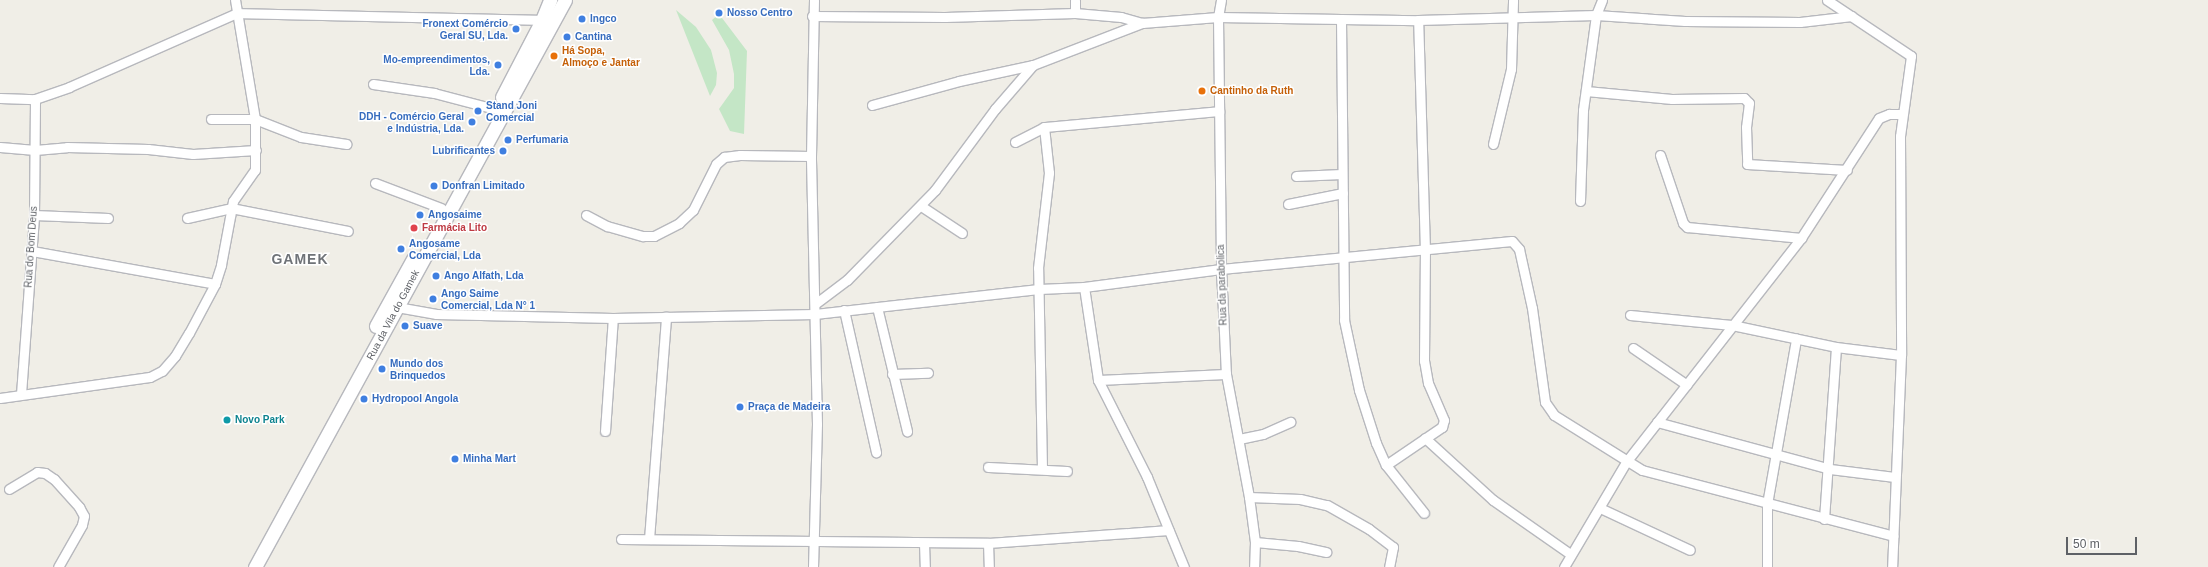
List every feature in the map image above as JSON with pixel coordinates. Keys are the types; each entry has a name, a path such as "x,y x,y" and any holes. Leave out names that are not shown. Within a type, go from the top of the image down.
{"main road":[{"name":"Rua da Vila do Gamek","path":"246,567 495,109 542,20 550,0"},
{"name":"Rua da Vila do Gamek","path":"256,567 565,0"}],"street":[{"path":"0,398 150,377 162,371 175,356 215,284 233,200 255,170 255,119 235,0"},
{"path":"814,0 812,16 811,156 816,304 814,567"},
{"path":"1075,0 1075,13"},
{"name":"Rua da parabolica","path":"1221,0 1218,17 1221,269 1226,374 1249,497 1255,542 1254,567"},
{"path":"1493,144 1511,69 1514,18 1513,0"},
{"path":"1580,201 1580,151 1586,91 1596,15 1602,0"},
{"path":"1827,0 1835,3 1911,56 1901,114 1900,355 1892,567"},
{"path":"0,98 35,99 69,87 237,13 542,20"},
{"path":"812,16 945,17 1075,13 1121,17 1142,23"},
{"path":"872,105 959,81 1033,65 1142,23 1218,17 1418,20 1596,15 1685,20 1800,22 1852,16"},
{"path":"1341,19 1344,137 1342,174 1344,320 1368,421 1386,465 1424,513"},
{"path":"1386,465 1442,427 1444,420 1428,383 1424,361 1425,251 1418,20"},
{"path":"816,304 842,285 921,206 995,109 1033,65"},
{"path":"374,84 434,93 495,109"},
{"path":"1586,91 1672,99 1744,98 1749,103 1746,127 1747,164 1847,170"},
{"name":"Rua do Bom Deus","path":"21,394 34,215 35,99"},
{"path":"1015,142 1044,127 1219,111"},
{"path":"1564,567 1570,554 1600,508 1626,462 1801,238 1847,170 1879,118 1889,114 1901,114"},
{"path":"211,119 255,119 301,137 346,144"},
{"path":"1042,469 1039,245 1049,173 1044,127"},
{"path":"0,147 35,150 67,147 193,154 256,150"},
{"path":"586,214 607,226 644,236 654,236 680,223 693,210 716,164 724,157 740,155 811,156"},
{"path":"1660,155 1683,223 1687,227 1801,238"},
{"path":"1296,176 1342,174"},
{"path":"374,183 441,208"},
{"path":"1288,204 1343,193"},
{"path":"921,206 962,233"},
{"path":"187,218 232,208 348,231"},
{"path":"34,215 108,218"},
{"path":"397,307 436,314 613,318 815,314 1039,289 1084,287 1221,269 1425,251 1512,241 1517,245 1532,308 1546,402 1554,415 1626,462 1667,478 1893,536"},
{"path":"32,251 215,284"},
{"path":"1084,287 1098,380 1147,477 1184,567"},
{"path":"877,307 907,431"},
{"path":"844,310 876,452"},
{"path":"1630,315 1732,325 1836,347 1900,355"},
{"path":"649,539 666,317"},
{"path":"605,431 613,318"},
{"path":"1767,567 1767,504 1796,339"},
{"path":"1824,519 1830,469 1836,347"},
{"path":"1633,348 1687,384"},
{"path":"892,374 928,373"},
{"path":"1098,380 1226,374"},
{"path":"1239,439 1263,434 1290,422"},
{"path":"1657,422 1776,456 1830,469 1895,477"},
{"path":"1425,438 1493,500 1570,554"},
{"path":"988,466 1067,471"},
{"path":"9,489 37,472 45,473 54,479 79,507 84,516 82,525 58,567"},
{"path":"1249,497 1300,499 1327,505 1369,529 1394,547 1388,567"},
{"path":"1600,508 1690,550"},
{"path":"621,539 814,543 988,543 1169,530"},
{"path":"1255,542 1298,546 1326,552"},
{"path":"924,543 926,567"},
{"path":"988,543 989,567"}],"green space":[{"path":"676,10 696,27 711,50 717,73 716,85 710,96"},
{"path":"719,14 747,51 744,134 730,131 719,109 734,88 734,74 729,50 712,20"}],"place":[{"name":"Nosso Centro","path":"719,13"},
{"name":"Ingco","path":"582,19"},
{"name":"Fronext Comércio Geral SU, Lda.","path":"516,29"},
{"name":"Cantina","path":"567,37"},
{"name":"Há Sopa, Almoço e Jantar","path":"554,56"},
{"name":"Mo-empreendimentos, Lda.","path":"498,65"},
{"name":"Cantinho da Ruth","path":"1202,91"},
{"name":"Stand Joni Comercial","path":"478,111"},
{"name":"DDH - Comércio Geral e Indústria, Lda.","path":"472,122"},
{"name":"Perfumaria","path":"508,140"},
{"name":"Lubrificantes","path":"503,151"},
{"name":"Donfran Limitado","path":"434,186"},
{"name":"Angosaime","path":"420,215"},
{"name":"Farmácia Lito","path":"414,228"},
{"name":"Angosame Comercial, Lda","path":"401,249"},
{"name":"Ango Alfath, Lda","path":"436,276"},
{"name":"Ango Saime Comercial, Lda N° 1","path":"433,299"},
{"name":"Suave","path":"405,326"},
{"name":"Mundo dos Brinquedos","path":"382,369"},
{"name":"Hydropool Angola","path":"364,399"},
{"name":"Praça de Madeira","path":"740,407"},
{"name":"Novo Park","path":"227,420"},
{"name":"Minha Mart","path":"455,459"}],"district":[{"name":"GAMEK","path":"300,259"}]}
